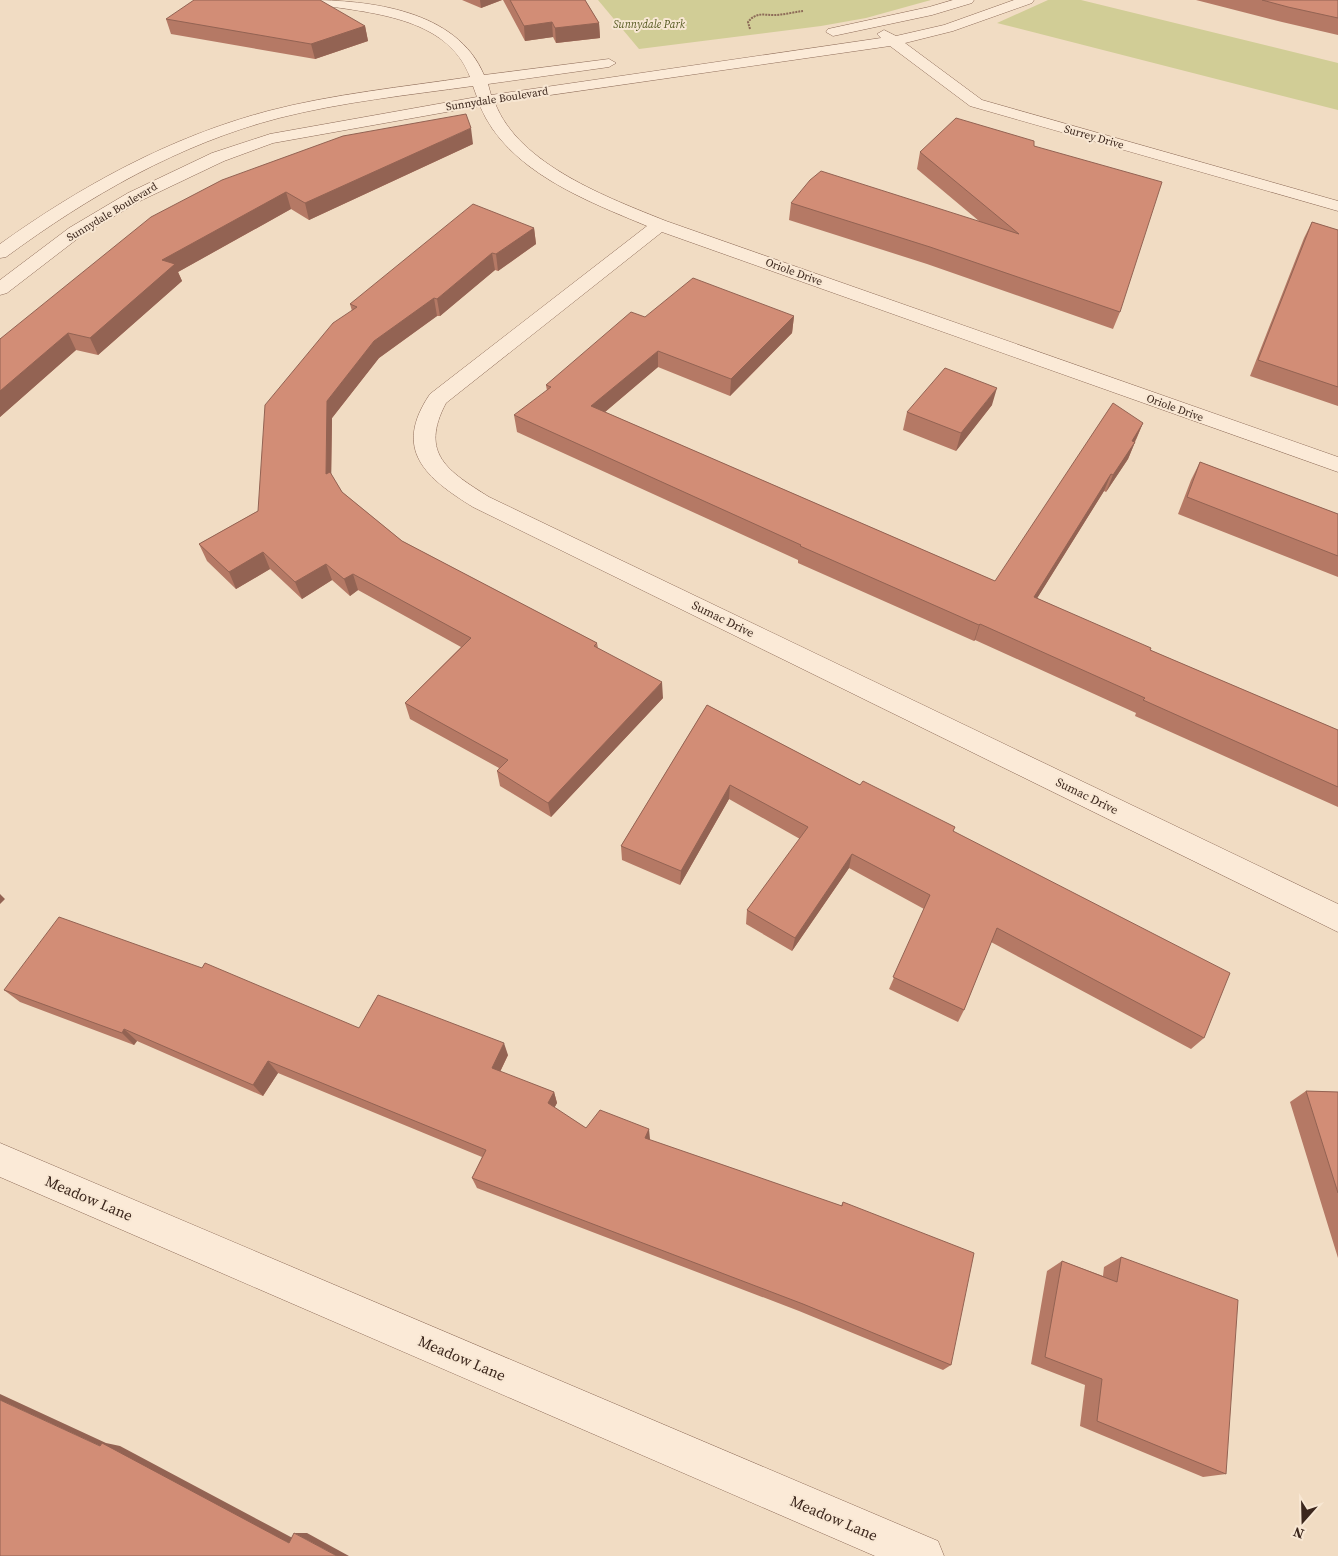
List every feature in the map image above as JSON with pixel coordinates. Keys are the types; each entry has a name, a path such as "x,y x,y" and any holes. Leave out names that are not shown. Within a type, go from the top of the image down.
{"street":[{"name":"Oriole Drive","path":"314,0 394,15 432,28 459,45 466,53 479,80 492,116 530,157 582,192 660,225 1338,465"},
{"path":"814,35 932,11 967,0"},
{"name":"Sunnydale Boulevard","path":"0,289 95,220 156,185 218,157 270,139 486,100 893,41 948,28 1027,0"},
{"name":"Surrey Drive","path":"872,24 976,103 1338,206"},
{"name":"Sunnydale Boulevard","path":"0,253 64,207 138,167 197,140 258,119 291,111 479,80 624,61"},
{"name":"Sumac Drive","path":"660,225 437,399 429,412 423,437 426,452 436,471 481,502 1338,919"},
{"name":"Meadow Lane","path":"0,1160 923,1556"}],"path":[{"path":"751,32 747,26 752,17 764,13 774,15 803,11"}],"green space":[{"name":"Sunnydale Park","path":"598,0 931,0 866,18 821,26 639,49"},
{"path":"1048,0 1081,0 1338,63 1338,110 997,23"}],"building":[{"path":"194,0 320,0 365,26 311,44 166,19"},
{"path":"510,0 585,0 599,23 555,28 552,22 524,26"},
{"path":"1262,0 1338,0 1338,18 1288,7"},
{"path":"466,114 471,128 305,203 286,192 162,260 175,264 90,338 68,333 0,391 0,339 151,217 222,180 343,136"},
{"path":"956,118 1034,141 1034,146 1162,182 1120,312 930,247 791,203 810,180 821,171 1019,234 920,152"},
{"path":"473,204 534,228 496,254 492,253 437,299 434,298 374,341 327,401 326,474 330,472 342,492 402,541 597,643 594,646 662,682 548,803 497,771 508,760 405,703 471,638 353,574 344,579 326,564 295,582 263,552 229,572 199,544 258,511 265,405 333,323 357,307 350,304"},
{"path":"1312,222 1338,230 1338,387 1258,360"},
{"path":"693,278 794,316 731,379 658,351 591,406 995,581 1113,403 1143,423 1132,441 1135,442 1113,475 1111,474 1034,597 1151,648 1150,650 1338,730 1338,787 1143,700 1145,698 980,624 800,546 514,415 551,387 546,385 631,312 645,317"},
{"path":"945,368 997,388 961,433 907,412"},
{"path":"1200,462 1338,514 1338,556 1187,497"},
{"path":"707,705 860,785 863,781 955,827 953,831 1230,973 1204,1038 997,928 964,1010 893,977 930,895 852,854 795,938 747,910 808,827 730,785 681,871 621,846"},
{"path":"59,917 202,968 205,963 359,1028 378,995 504,1043 492,1068 554,1092 548,1103 586,1128 600,1110 649,1129 645,1138 842,1206 843,1202 974,1253 951,1365 803,1304 472,1178 486,1150 268,1061 253,1085 124,1029 122,1033 4,990"},
{"path":"1306,1091 1338,1092 1338,1193"},
{"path":"1121,1257 1238,1300 1226,1474 1097,1421 1102,1379 1045,1357 1062,1261 1117,1282"},
{"path":"0,1400 100,1446 102,1443 289,1543 294,1533 337,1556 0,1556"}]}
